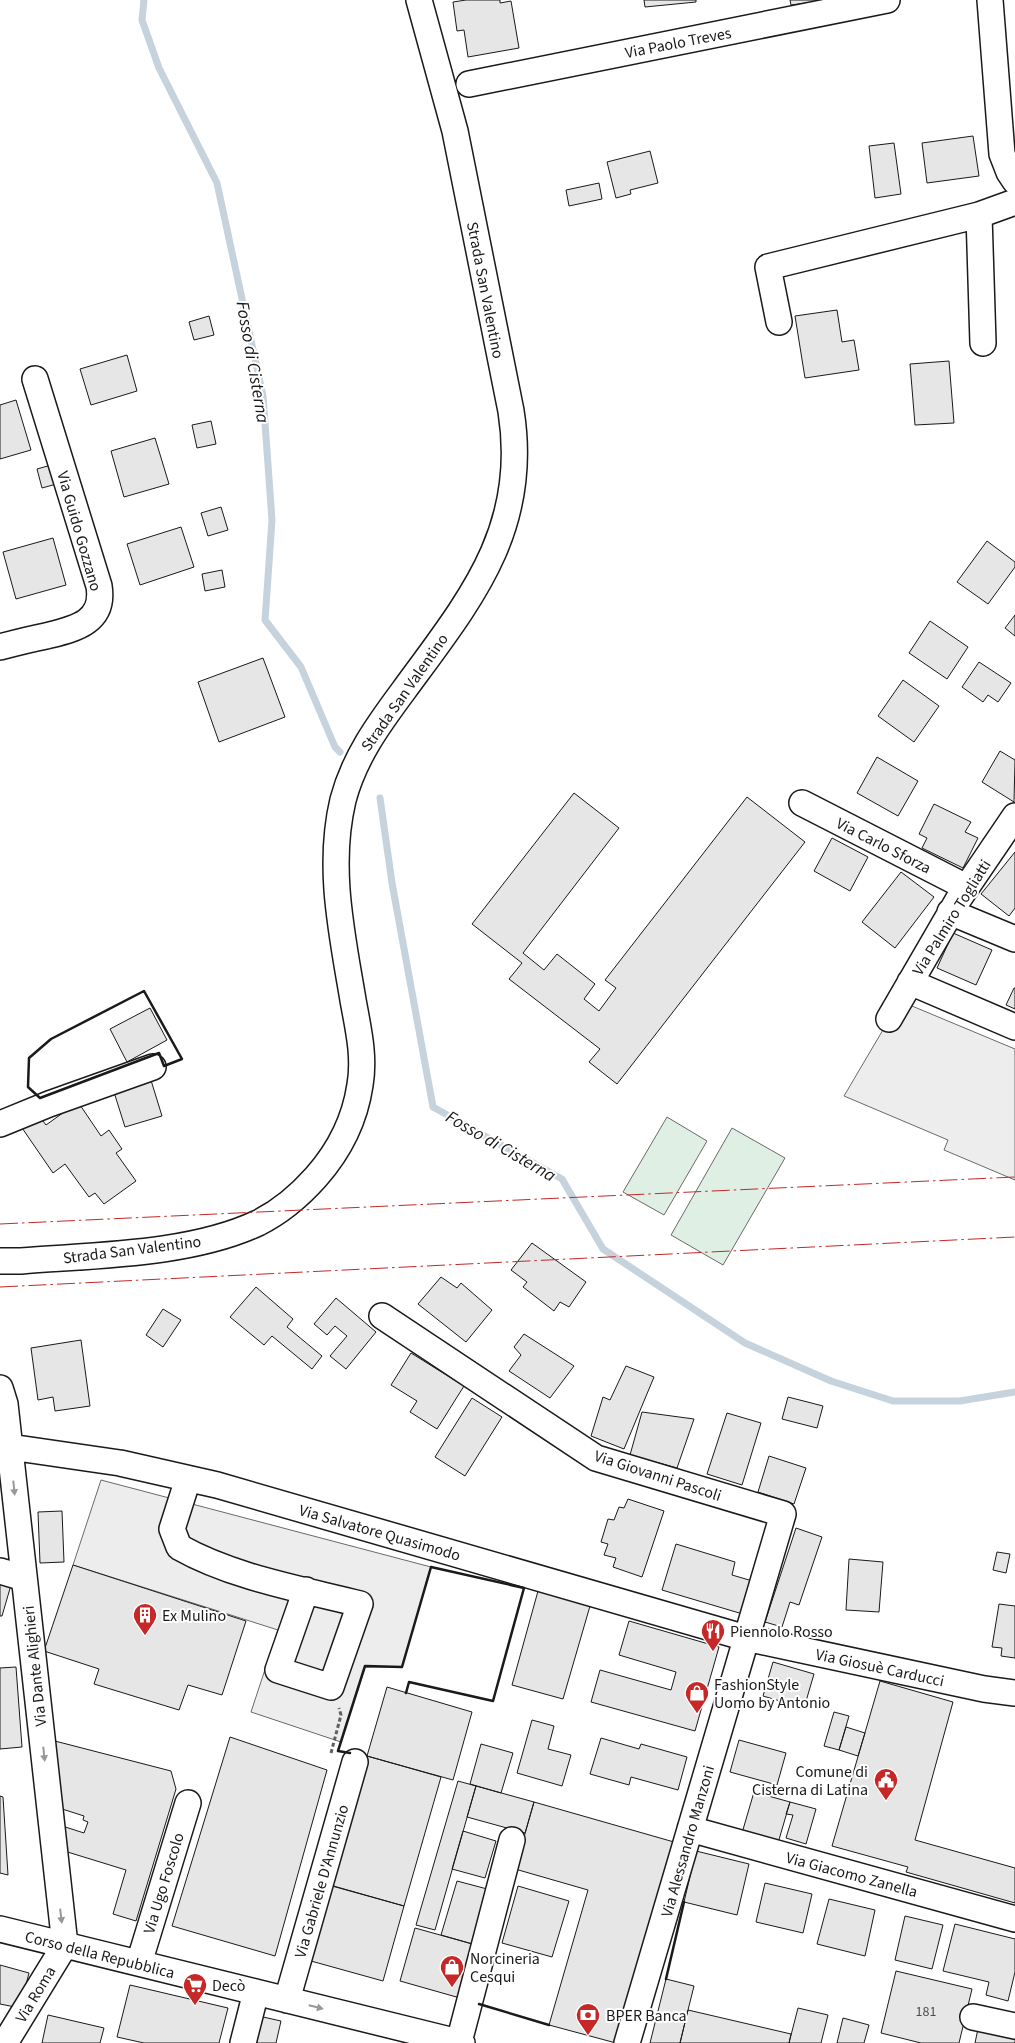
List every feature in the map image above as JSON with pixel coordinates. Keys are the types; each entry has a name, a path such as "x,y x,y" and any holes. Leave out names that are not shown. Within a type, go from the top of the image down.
{"street":[{"name":"Strada San Valentino","path":"0,1262 142,1251 195,1242 228,1234 258,1223 283,1208 310,1183 340,1145 350,1123 358,1096 362,1069 360,1040 339,918 336,885 337,843 343,802 359,758 381,721 454,623 483,576 504,527 515,471 511,411 455,131 419,0"},
{"name":"Via Paolo Treves","path":"469,84 887,0"},
{"path":"990,0 1002,154 1009,172 1015,181"},
{"path":"779,322 768,267 979,215 1015,202"},
{"path":"979,215 983,343"},
{"name":"Via Guido Gozzano","path":"0,647 77,628 94,614 100,600 98,586 35,379"},
{"name":"Via Carlo Sforza","path":"802,803 966,887"},
{"name":"Via Palmiro Togliatti","path":"890,1019 950,912 1015,816"},
{"path":"950,912 1015,938"},
{"path":"910,982 1015,1027"},
{"path":"0,1124 49,1104 153,1068"},
{"name":"Via Giovanni Pascoli","path":"382,1316 596,1458 783,1514 746,1638"},
{"name":"Via Dante Alighieri","path":"0,1388 5,1404 65,1944"},
{"name":"Via Salvatore Quasimodo","path":"10,1447 120,1463 217,1484 746,1638"},
{"path":"188,1478 172,1529 178,1546 199,1558 229,1570 306,1590"},
{"path":"0,1571 24,1578"},
{"name":"Via Giosuè Carducci","path":"746,1638 921,1676 1015,1693"},
{"name":"Via Alessandro Manzoni","path":"627,2043 746,1638"},
{"name":"Via Gabriele D'Annunzio","path":"287,2000 355,1762"},
{"name":"Via Ugo Foscolo","path":"139,1963 188,1803"},
{"name":"Via Giacomo Zanella","path":"690,1829 1015,1918"},
{"path":"461,2043 512,1840"},
{"name":"Corso della Repubblica","path":"0,1929 461,2043"},
{"name":"Via Roma","path":"7,2028 65,1944"},
{"path":"243,2043 256,1992"},
{"path":"973,2017 1015,2026"}],"path":[{"path":"330,1756 341,1715"}],"green space":[{"path":"667,1117 707,1141 664,1215 623,1192"},
{"path":"732,1128 785,1158 723,1265 671,1235"}],"shaded area":[{"path":"900,1001 1015,1049 1015,1180 944,1150 948,1140 844,1096"},
{"path":"101,1480 431,1567 402,1667 365,1667 341,1742 251,1712 278,1630 73,1565"}],"building":[{"path":"500,0 500,3 511,1 519,48 468,57 464,30 457,31 453,2"},
{"path":"644,0 696,0 696,2 645,7"},
{"path":"790,0 828,0 791,5"},
{"path":"973,136 979,176 927,183 922,143"},
{"path":"894,143 901,194 875,198 869,146"},
{"path":"650,151 658,183 630,190 631,194 616,198 607,162"},
{"path":"599,183 602,199 569,206 566,190"},
{"path":"837,310 842,342 854,340 859,370 805,378 795,316"},
{"path":"209,316 214,335 194,340 189,322"},
{"path":"127,355 137,391 91,405 80,369"},
{"path":"949,361 954,423 915,425 910,364"},
{"path":"16,400 31,450 0,459 0,405"},
{"path":"211,421 216,444 197,448 192,425"},
{"path":"155,438 169,484 124,497 111,451"},
{"path":"55,464 60,483 42,488 37,469"},
{"path":"221,507 228,530 208,536 201,513"},
{"path":"181,527 194,567 140,585 127,544"},
{"path":"53,538 66,585 16,599 3,552"},
{"path":"987,541 1015,562 1015,567 988,604 957,582"},
{"path":"222,570 225,587 205,591 202,574"},
{"path":"1015,615 1015,636 1005,628"},
{"path":"930,621 968,647 947,679 909,653"},
{"path":"263,658 285,717 219,742 198,682"},
{"path":"979,662 1011,683 998,702 988,695 983,702 962,687"},
{"path":"903,680 939,706 914,742 878,716"},
{"path":"1000,751 1015,760 1014,802 982,782"},
{"path":"877,757 918,781 898,816 857,793"},
{"path":"574,793 619,828 523,953 544,970 557,954 595,984 584,999 599,1011 616,988 605,980 747,797 805,842 617,1084 589,1062 600,1049 509,979 522,963 472,924"},
{"path":"934,804 971,822 965,832 978,838 963,868 922,848 927,838 919,834"},
{"path":"832,838 868,857 850,891 814,871"},
{"path":"1015,852 1015,908 1009,916 981,894"},
{"path":"901,872 934,897 895,948 862,922"},
{"path":"953,933 992,950 976,985 937,968"},
{"path":"1015,988 1015,1009 1006,1005"},
{"path":"150,1008 167,1040 127,1062 110,1029"},
{"path":"150,1077 162,1116 125,1127 113,1089"},
{"path":"78,1102 101,1136 109,1130 122,1149 116,1153 136,1181 104,1204 95,1193 89,1197 65,1164 53,1173 20,1125 37,1113 46,1125"},
{"path":"532,1243 586,1282 569,1307 560,1302 554,1311 523,1287 527,1282 511,1270"},
{"path":"441,1277 457,1288 461,1283 492,1310 466,1342 418,1304"},
{"path":"256,1287 293,1319 287,1327 322,1356 312,1369 272,1336 264,1345 230,1317"},
{"path":"336,1298 376,1332 346,1369 330,1356 347,1336 335,1326 327,1335 314,1324"},
{"path":"163,1309 181,1320 163,1347 146,1335"},
{"path":"524,1334 574,1366 550,1398 509,1371 521,1355 514,1347"},
{"path":"81,1340 90,1406 55,1411 53,1397 38,1400 31,1348"},
{"path":"411,1353 464,1386 437,1429 410,1412 417,1401 391,1385"},
{"path":"626,1366 654,1377 624,1449 591,1436 603,1397 610,1400"},
{"path":"788,1397 823,1406 817,1428 782,1419"},
{"path":"472,1398 502,1417 465,1476 435,1457"},
{"path":"642,1412 694,1419 677,1468 630,1455"},
{"path":"727,1413 761,1423 742,1485 707,1474"},
{"path":"769,1456 806,1468 794,1504 758,1492"},
{"path":"628,1499 664,1511 642,1577 613,1567 616,1558 604,1555 608,1544 601,1542 608,1519 614,1520 619,1507 624,1508"},
{"path":"62,1511 64,1562 40,1563 38,1512"},
{"path":"796,1528 822,1537 799,1605 790,1602 782,1627 765,1622"},
{"path":"676,1544 735,1562 732,1575 756,1582 746,1615 662,1590"},
{"path":"997,1552 1010,1554 1006,1573 993,1570"},
{"path":"849,1559 883,1562 879,1612 846,1610"},
{"name":"Ex Mulino","path":"73,1565 246,1621 222,1695 188,1685 179,1710 94,1684 99,1669 44,1651"},
{"path":"0,1581 11,1585 2,1616 0,1616"},
{"path":"538,1591 590,1606 563,1699 512,1685"},
{"path":"999,1604 1015,1606 1015,1658 1001,1656 1002,1648 992,1647"},
{"path":"629,1621 719,1647 695,1731 591,1702 600,1670 671,1690 676,1672 619,1655"},
{"path":"773,1662 814,1674 804,1708 763,1696"},
{"path":"16,1667 22,1747 0,1749 0,1668"},
{"name":"Comune di Cisterna di Latina","path":"880,1681 953,1702 915,1840 1015,1868 1015,1903 906,1872 908,1867 832,1846"},
{"path":"387,1687 472,1712 453,1780 367,1756"},
{"path":"834,1712 849,1716 839,1750 824,1746"},
{"path":"532,1720 554,1726 548,1749 571,1755 562,1786 517,1773"},
{"path":"846,1727 865,1733 858,1756 839,1750"},
{"path":"230,1737 327,1770 275,1956 172,1926"},
{"path":"601,1738 639,1749 641,1744 687,1757 678,1790 631,1777 629,1785 590,1774"},
{"path":"51,1740 171,1771 176,1789 136,1921 113,1914 126,1870 61,1850 59,1825 84,1833 88,1822 83,1820 84,1816 59,1808"},
{"path":"739,1740 786,1753 777,1785 730,1772"},
{"path":"481,1744 513,1753 501,1793 470,1784"},
{"path":"367,1756 441,1777 404,1906 330,1885"},
{"path":"458,1781 476,1786 435,1930 416,1925"},
{"path":"476,1786 534,1802 525,1833 467,1817"},
{"path":"754,1792 790,1802 778,1843 742,1833"},
{"path":"0,1796 3,1797 8,1875 0,1873"},
{"path":"534,1802 674,1842 616,2043 549,2025 588,1890 515,1869"},
{"path":"790,1802 816,1809 806,1844 786,1838 793,1815 786,1814"},
{"path":"463,1831 496,1841 485,1878 452,1869"},
{"path":"696,1851 749,1864 737,1915 684,1902"},
{"path":"457,1881 491,1890 476,1945 441,1935"},
{"path":"765,1883 812,1894 803,1933 756,1922"},
{"path":"332,1886 404,1906 383,1981 311,1961"},
{"path":"518,1886 569,1901 552,1957 502,1943"},
{"path":"829,1899 875,1910 865,1956 817,1944"},
{"path":"905,1916 943,1925 932,1969 895,1960"},
{"path":"955,1924 1015,1939 1015,1972 1008,2001 986,1995 989,1982 943,1971"},
{"path":"415,1928 476,1945 460,1998 400,1981"},
{"path":"0,1965 29,1973 20,2008 0,2004"},
{"path":"896,1971 972,1989 959,2043 921,2043 881,2033"},
{"path":"666,1979 694,1986 680,2043 650,2043"},
{"path":"130,1985 228,2008 219,2043 144,2043 117,2037"},
{"path":"798,2008 828,2015 821,2043 789,2043"},
{"path":"688,2010 791,2034 789,2043 680,2043"},
{"path":"48,2015 104,2028 100,2043 42,2043"},
{"path":"254,2015 281,2021 276,2043 248,2043"},
{"path":"843,2018 869,2025 864,2043 837,2043"},
{"path":"979,2024 1015,2031 1015,2043 975,2043"}],"waterway":[{"name":"Fosso di Cisterna","path":"144,0 142,20 159,68 217,183 263,396 272,520 265,620 301,667 335,747 340,752"},
{"name":"Fosso di Cisterna","path":"380,798 392,883 433,1107 562,1179 603,1249 745,1343 831,1381 893,1401 960,1401 1015,1392"}],"wall":[{"path":"144,991 182,1059 164,1066 159,1053 40,1098 28,1087 29,1058 51,1039 144,991"},
{"path":"350,1753 338,1751 365,1666 402,1667 431,1567 524,1588 493,1701 409,1682 406,1693"},
{"path":"666,1979 684,1902"},
{"path":"479,2004 549,2025"}],"power":[{"path":"0,1224 1015,1177"},
{"path":"0,1287 1015,1237"}],"place":[{"name":"Ex Mulino","path":"145,1636"},
{"name":"Piennolo Rosso","path":"713,1652"},
{"name":"FashionStyle Uomo by Antonio","path":"697,1714"},
{"name":"Comune di Cisterna di Latina","path":"886,1801"},
{"name":"Norcineria Cesqui","path":"452,1988"},
{"name":"Decò","path":"195,2006"},
{"name":"BPER Banca","path":"588,2036"}]}
